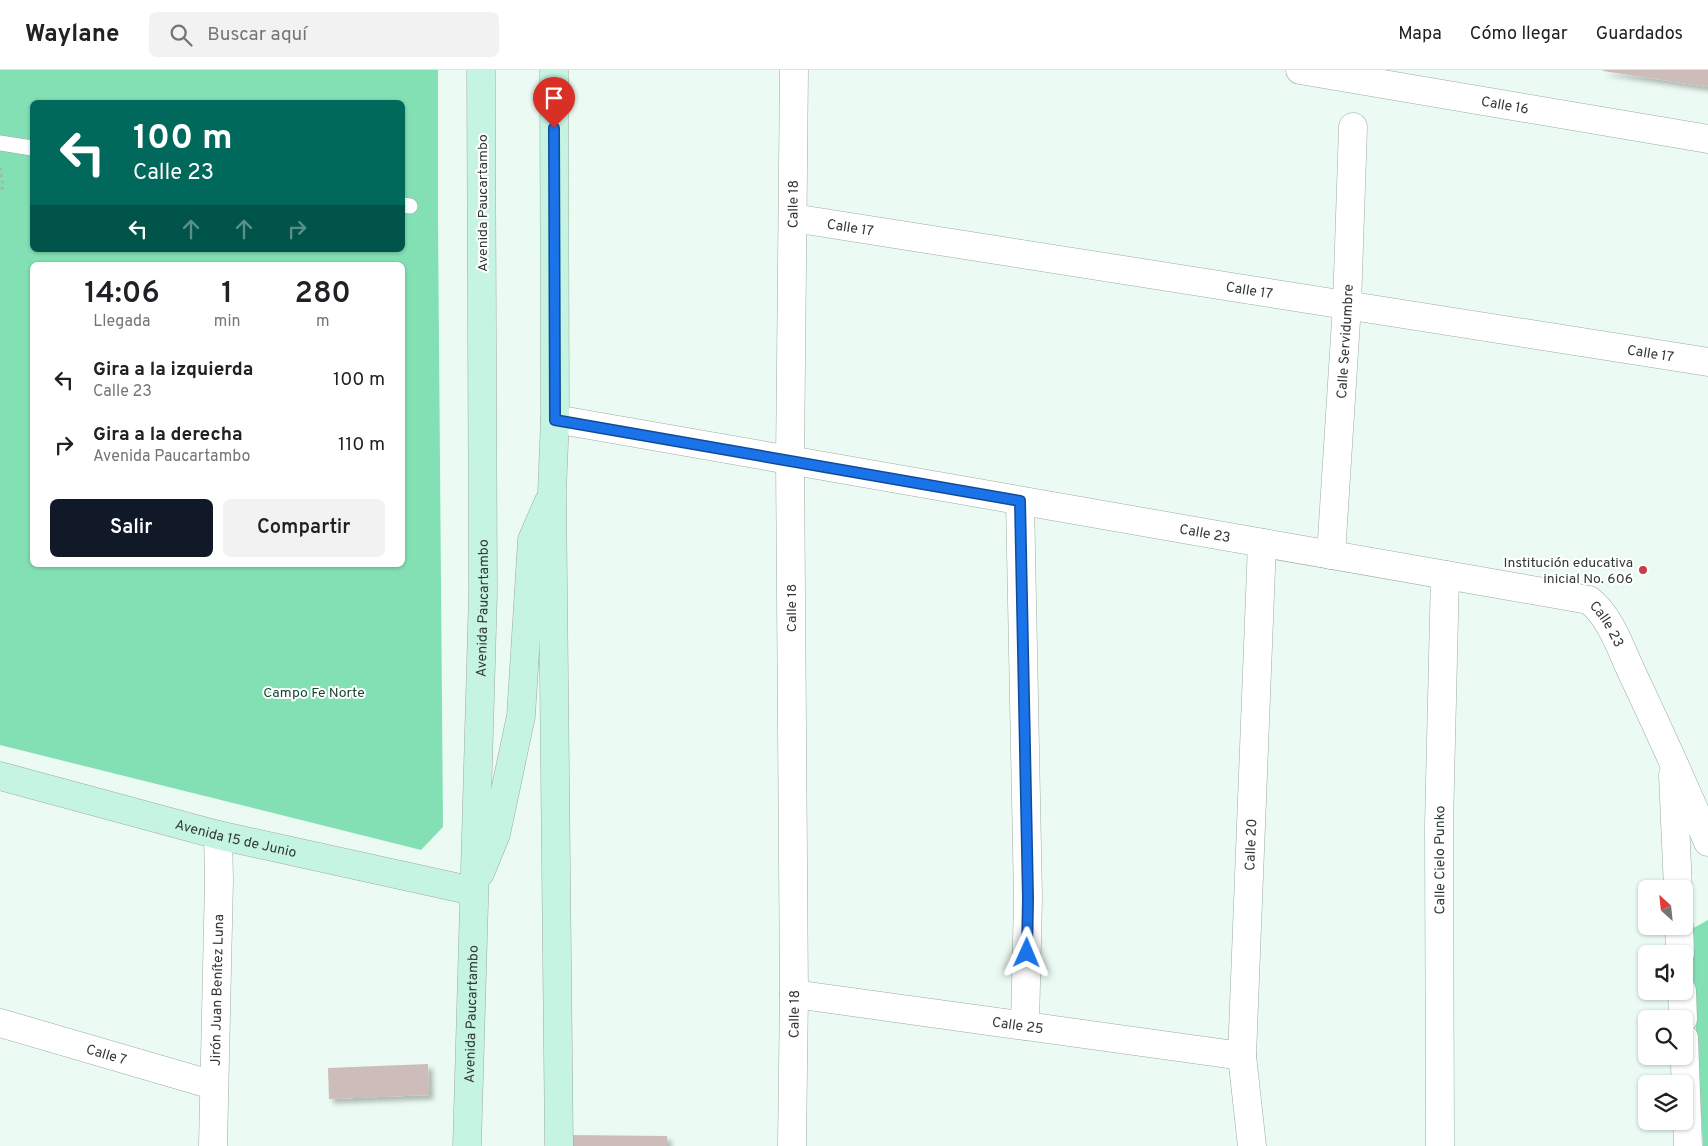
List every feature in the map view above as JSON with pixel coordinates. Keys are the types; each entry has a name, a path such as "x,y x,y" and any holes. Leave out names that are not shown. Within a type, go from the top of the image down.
{"main road":[{"name":"Avenida Paucartambo","path":"466,1146 482,593 481,70"},
{"path":"554,70 555,420 552,492 559,1146"},
{"path":"473,891 496,834 521,716 532,540 552,492"},
{"name":"Avenida 15 de Junio","path":"0,776 218,835 473,891"}],"street":[{"name":"Calle 18","path":"792,1146 794,994 790,461 794,70"},
{"name":"Calle 16","path":"1300,70 1708,139"},
{"name":"Calle Servidumbre","path":"1331,555 1347,305 1353,127"},
{"name":"Calle 17","path":"793,218 1708,362"},
{"name":"Calle 23","path":"555,420 1589,600 1597,606 1610,628 1672,758 1708,842"},
{"path":"1020,501 1028,898 1025,1026"},
{"name":"Calle 20","path":"1252,1146 1242,1056 1262,543"},
{"name":"Calle Cielo Punko","path":"1440,1146 1439,824 1445,575"},
{"path":"1672,758 1678,880"},
{"name":"Jirón Juan Benítez Luna","path":"213,1146 219,880 218,835"},
{"name":"Calle 25","path":"794,994 1242,1056"},
{"name":"Calle 7","path":"0,1023 213,1085"},
{"path":"1685,1065 1688,1146"}],"lane":[{"path":"0,143 30,148"}],"path":[{"path":"0,168 3,186 0,194"}],"green space":[{"name":"Campo Fe Norte","path":"0,70 438,70 443,827 421,850 0,745"},
{"path":"1708,920 1708,1146 1703,1146 1693,980 1693,945 1691,945 1690,935 1693,935 1693,928"}],"building":[{"path":"1708,70 1708,87 1603,71"},
{"path":"428,1064 429,1095 329,1099 328,1068"},
{"path":"568,1135 667,1136 667,1146 568,1146"}],"place":[{"name":"Institución educativa inicial No. 606","path":"1643,570"}],"route":[{"path":"554,128 555,420 1020,501 1028,898 1027,953"}]}
